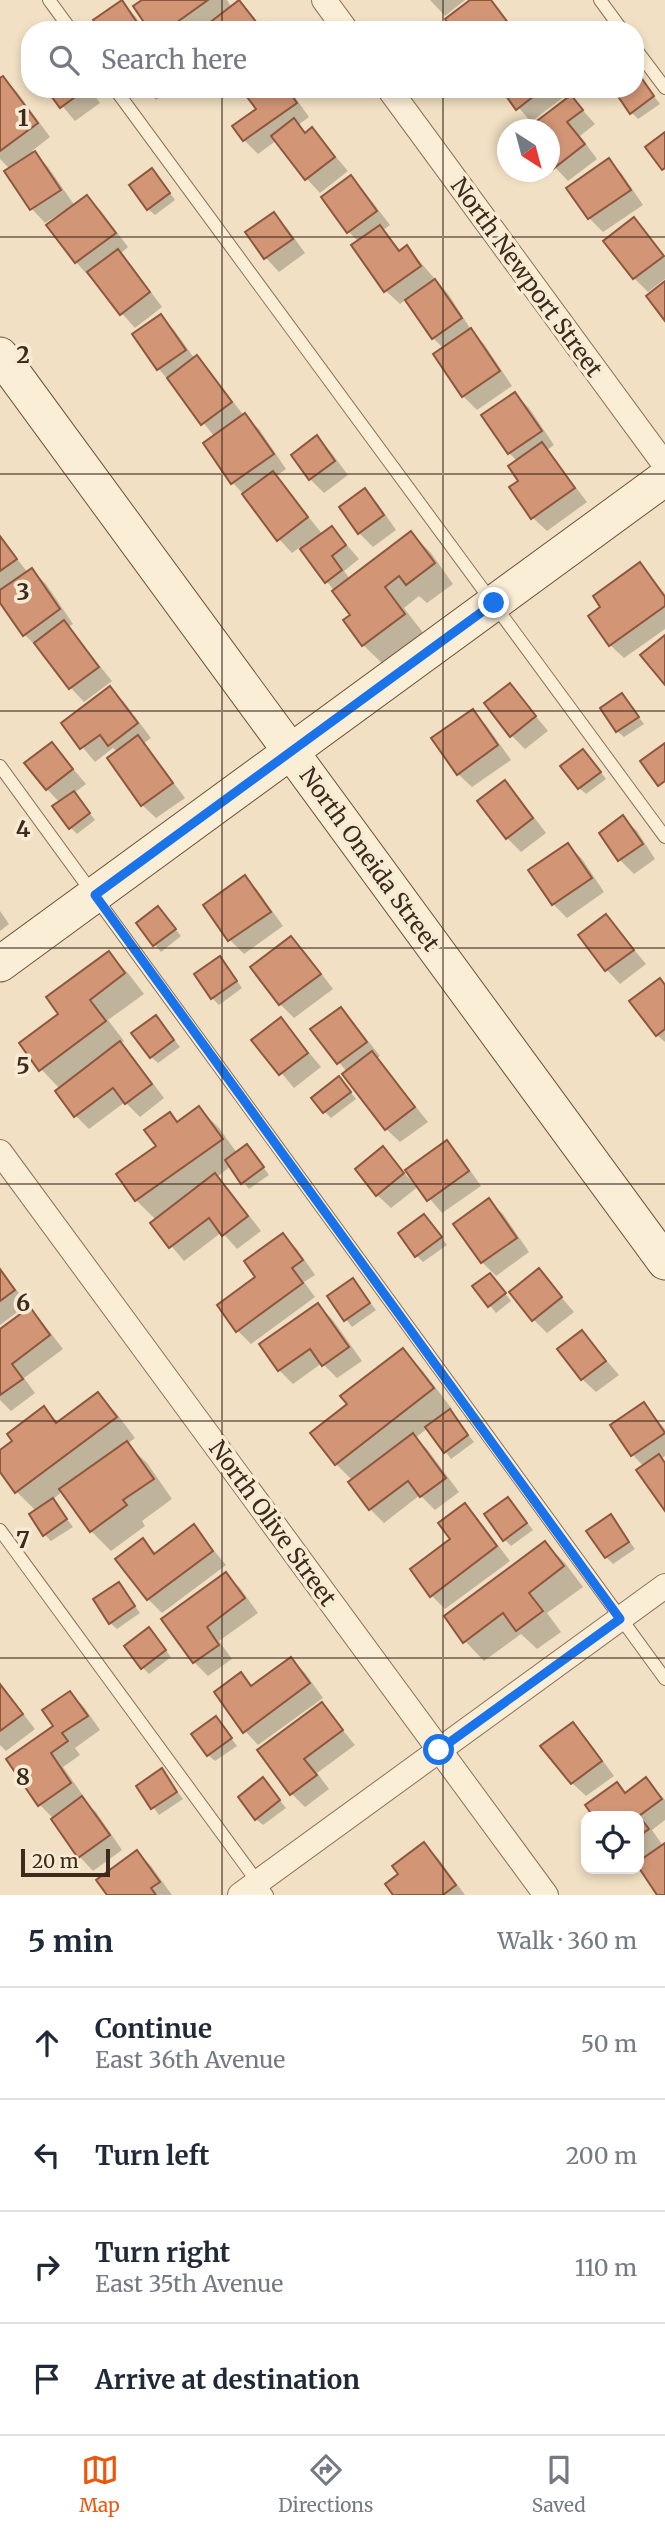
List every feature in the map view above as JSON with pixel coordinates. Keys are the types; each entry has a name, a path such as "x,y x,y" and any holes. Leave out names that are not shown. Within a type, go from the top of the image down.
{"street":[{"path":"324,0 339,21"},
{"name":"North Newport Street","path":"396,98 665,465"},
{"name":"North Oneida Street","path":"0,355 665,1262"},
{"path":"0,964 665,478"},
{"name":"North Olive Street","path":"0,1152 546,1895"},
{"path":"255,1891 439,1750 665,1586"}],"lane":[{"path":"49,0 64,21"},
{"path":"600,0 615,21"},
{"path":"644,60 665,88"},
{"path":"122,98 665,837"},
{"path":"0,766 665,1679"},
{"path":"0,1530 255,1891"}],"building":[{"path":"122,0 136,21 94,21"},
{"path":"142,0 208,0 179,21 143,21 133,6"},
{"path":"239,0 255,21 212,21"},
{"path":"470,0 491,0 507,21 446,21 445,19"},
{"path":"3,76 38,123 0,151 0,78"},
{"path":"644,82 654,96 630,114 619,98 644,98"},
{"path":"53,98 74,98 60,108"},
{"path":"248,98 293,98 297,103 243,141 232,126 256,109"},
{"path":"507,98 531,98 516,110"},
{"path":"567,98 573,98 583,110 567,122 585,144 560,164 560,119 539,119"},
{"path":"294,118 305,133 312,127 335,157 305,180 271,136"},
{"path":"665,132 665,168 662,170 645,147"},
{"path":"35,151 61,190 30,210 4,171"},
{"path":"609,158 631,190 588,219 566,188"},
{"path":"152,168 170,193 147,210 129,185"},
{"path":"351,175 377,211 347,233 321,197"},
{"path":"87,195 116,233 75,263 46,225"},
{"path":"274,212 293,239 264,259 245,232"},
{"path":"634,217 664,256 633,279 603,241"},
{"path":"380,225 399,251 407,245 421,266 384,292 351,245"},
{"path":"118,249 150,292 120,315 87,272"},
{"path":"435,279 462,318 432,339 405,300"},
{"path":"665,281 665,321 646,296"},
{"path":"161,314 186,350 157,370 132,334"},
{"path":"471,328 500,371 462,397 433,354"},
{"path":"197,355 232,402 201,425 167,378"},
{"path":"515,392 542,431 508,454 481,415"},
{"path":"245,413 274,454 231,484 203,443"},
{"path":"317,435 335,461 309,480 291,455"},
{"path":"542,442 575,488 531,519 509,487 518,481 508,466"},
{"path":"273,471 308,517 277,541 242,494"},
{"path":"365,488 384,515 358,534 339,507"},
{"path":"332,526 346,545 332,556 342,570 325,583 300,549"},
{"path":"411,531 435,563 406,585 399,576 385,587 405,614 362,646 343,620 350,615 332,591"},
{"path":"0,536 17,559 0,571"},
{"path":"640,562 665,597 665,606 609,646 588,616 600,607 593,596"},
{"path":"32,568 60,609 23,636 0,603 0,590"},
{"path":"64,620 99,667 69,689 34,643"},
{"path":"665,635 665,685 640,655"},
{"path":"510,683 536,716 510,737 484,703"},
{"path":"110,686 138,723 108,746 100,735 80,749 61,723"},
{"path":"622,693 639,717 616,732 600,708"},
{"path":"473,709 498,745 457,775 431,738"},
{"path":"138,735 173,783 141,806 107,758"},
{"path":"52,742 73,769 46,790 24,763"},
{"path":"665,743 665,781 658,786 640,761"},
{"path":"583,749 601,772 578,789 560,766"},
{"path":"505,780 533,818 506,839 477,801"},
{"path":"74,791 90,813 69,829 52,806"},
{"path":"623,815 643,844 618,861 599,833"},
{"path":"568,843 592,878 552,905 528,870"},
{"path":"245,875 271,912 228,941 203,905"},
{"path":"158,906 176,929 153,946 136,923"},
{"path":"606,914 634,950 605,971 578,935"},
{"path":"291,936 321,974 279,1005 250,967"},
{"path":"109,951 125,973 90,1000 106,1021 39,1071 19,1043 58,1014 46,997"},
{"path":"220,956 237,981 211,999 194,974"},
{"path":"660,978 665,985 665,1029 656,1036 629,1001"},
{"path":"341,1007 367,1042 337,1064 310,1029"},
{"path":"156,1015 174,1040 150,1058 131,1033"},
{"path":"281,1017 308,1053 279,1075 251,1040"},
{"path":"120,1041 152,1084 125,1104 113,1088 74,1117 55,1091"},
{"path":"372,1051 415,1107 385,1130 342,1074"},
{"path":"339,1076 351,1092 323,1113 311,1098"},
{"path":"199,1106 223,1139 135,1201 116,1174 156,1146 144,1130 170,1112 177,1122"},
{"path":"447,1140 469,1171 427,1201 405,1170"},
{"path":"247,1144 264,1167 241,1184 225,1160"},
{"path":"383,1146 404,1173 376,1196 355,1169"},
{"path":"215,1173 248,1216 222,1236 209,1218 169,1248 150,1223"},
{"path":"489,1198 517,1238 481,1263 453,1224"},
{"path":"424,1214 442,1237 415,1257 398,1233"},
{"path":"283,1233 303,1260 292,1268 303,1283 236,1332 217,1305 255,1277 244,1261"},
{"path":"539,1268 562,1297 532,1321 509,1292"},
{"path":"0,1269 15,1290 0,1301"},
{"path":"490,1273 506,1293 488,1307 472,1286"},
{"path":"353,1278 370,1303 344,1321 327,1296"},
{"path":"318,1303 349,1347 322,1366 310,1349 278,1371 259,1344"},
{"path":"30,1307 50,1335 12,1364 23,1379 0,1395 0,1329"},
{"path":"582,1330 606,1361 581,1380 557,1349"},
{"path":"403,1348 434,1388 335,1465 310,1433 347,1404 340,1396"},
{"path":"98,1392 117,1417 15,1493 0,1472 0,1450 12,1441 7,1434 44,1406 56,1423"},
{"path":"644,1402 665,1433 631,1456 610,1425"},
{"path":"450,1409 468,1435 444,1453 425,1427"},
{"path":"413,1433 446,1478 420,1497 408,1481 369,1510 348,1482"},
{"path":"127,1441 154,1479 123,1500 127,1505 90,1532 59,1489"},
{"path":"659,1454 665,1463 665,1511 636,1470"},
{"path":"508,1497 527,1523 503,1541 484,1514"},
{"path":"53,1498 67,1519 43,1536 29,1514"},
{"path":"465,1503 497,1546 430,1597 410,1569 450,1539 438,1523"},
{"path":"611,1514 629,1542 605,1558 586,1531"},
{"path":"194,1524 213,1551 147,1600 115,1559 143,1538 154,1554"},
{"path":"545,1541 564,1566 529,1593 543,1611 516,1631 503,1613 463,1643 444,1616"},
{"path":"226,1572 245,1598 207,1627 219,1645 193,1663 161,1619"},
{"path":"119,1582 135,1606 109,1624 93,1599"},
{"path":"149,1627 166,1650 141,1669 124,1646"},
{"path":"291,1657 310,1683 243,1733 214,1692 241,1672 251,1686"},
{"path":"0,1684 23,1714 0,1731"},
{"path":"70,1691 88,1716 62,1733 68,1741 51,1753 71,1783 38,1806 6,1759 53,1726 42,1710"},
{"path":"322,1702 343,1730 304,1759 317,1775 290,1795 257,1750"},
{"path":"216,1716 232,1738 207,1756 191,1734"},
{"path":"573,1722 602,1761 571,1784 540,1746"},
{"path":"162,1768 177,1792 151,1809 136,1786"},
{"path":"263,1777 280,1800 255,1820 238,1797"},
{"path":"646,1777 662,1799 644,1812 589,1811 585,1805 617,1782 625,1793"},
{"path":"82,1796 110,1835 78,1858 51,1819"},
{"path":"424,1842 456,1885 443,1895 393,1895 385,1884 398,1874 392,1866"},
{"path":"665,1843 665,1895 657,1895 643,1874 644,1858"},
{"path":"137,1850 160,1882 151,1888 156,1895 107,1895 96,1880"}],"route":[{"path":"439,1750 620,1619 95,895 494,603"}]}
